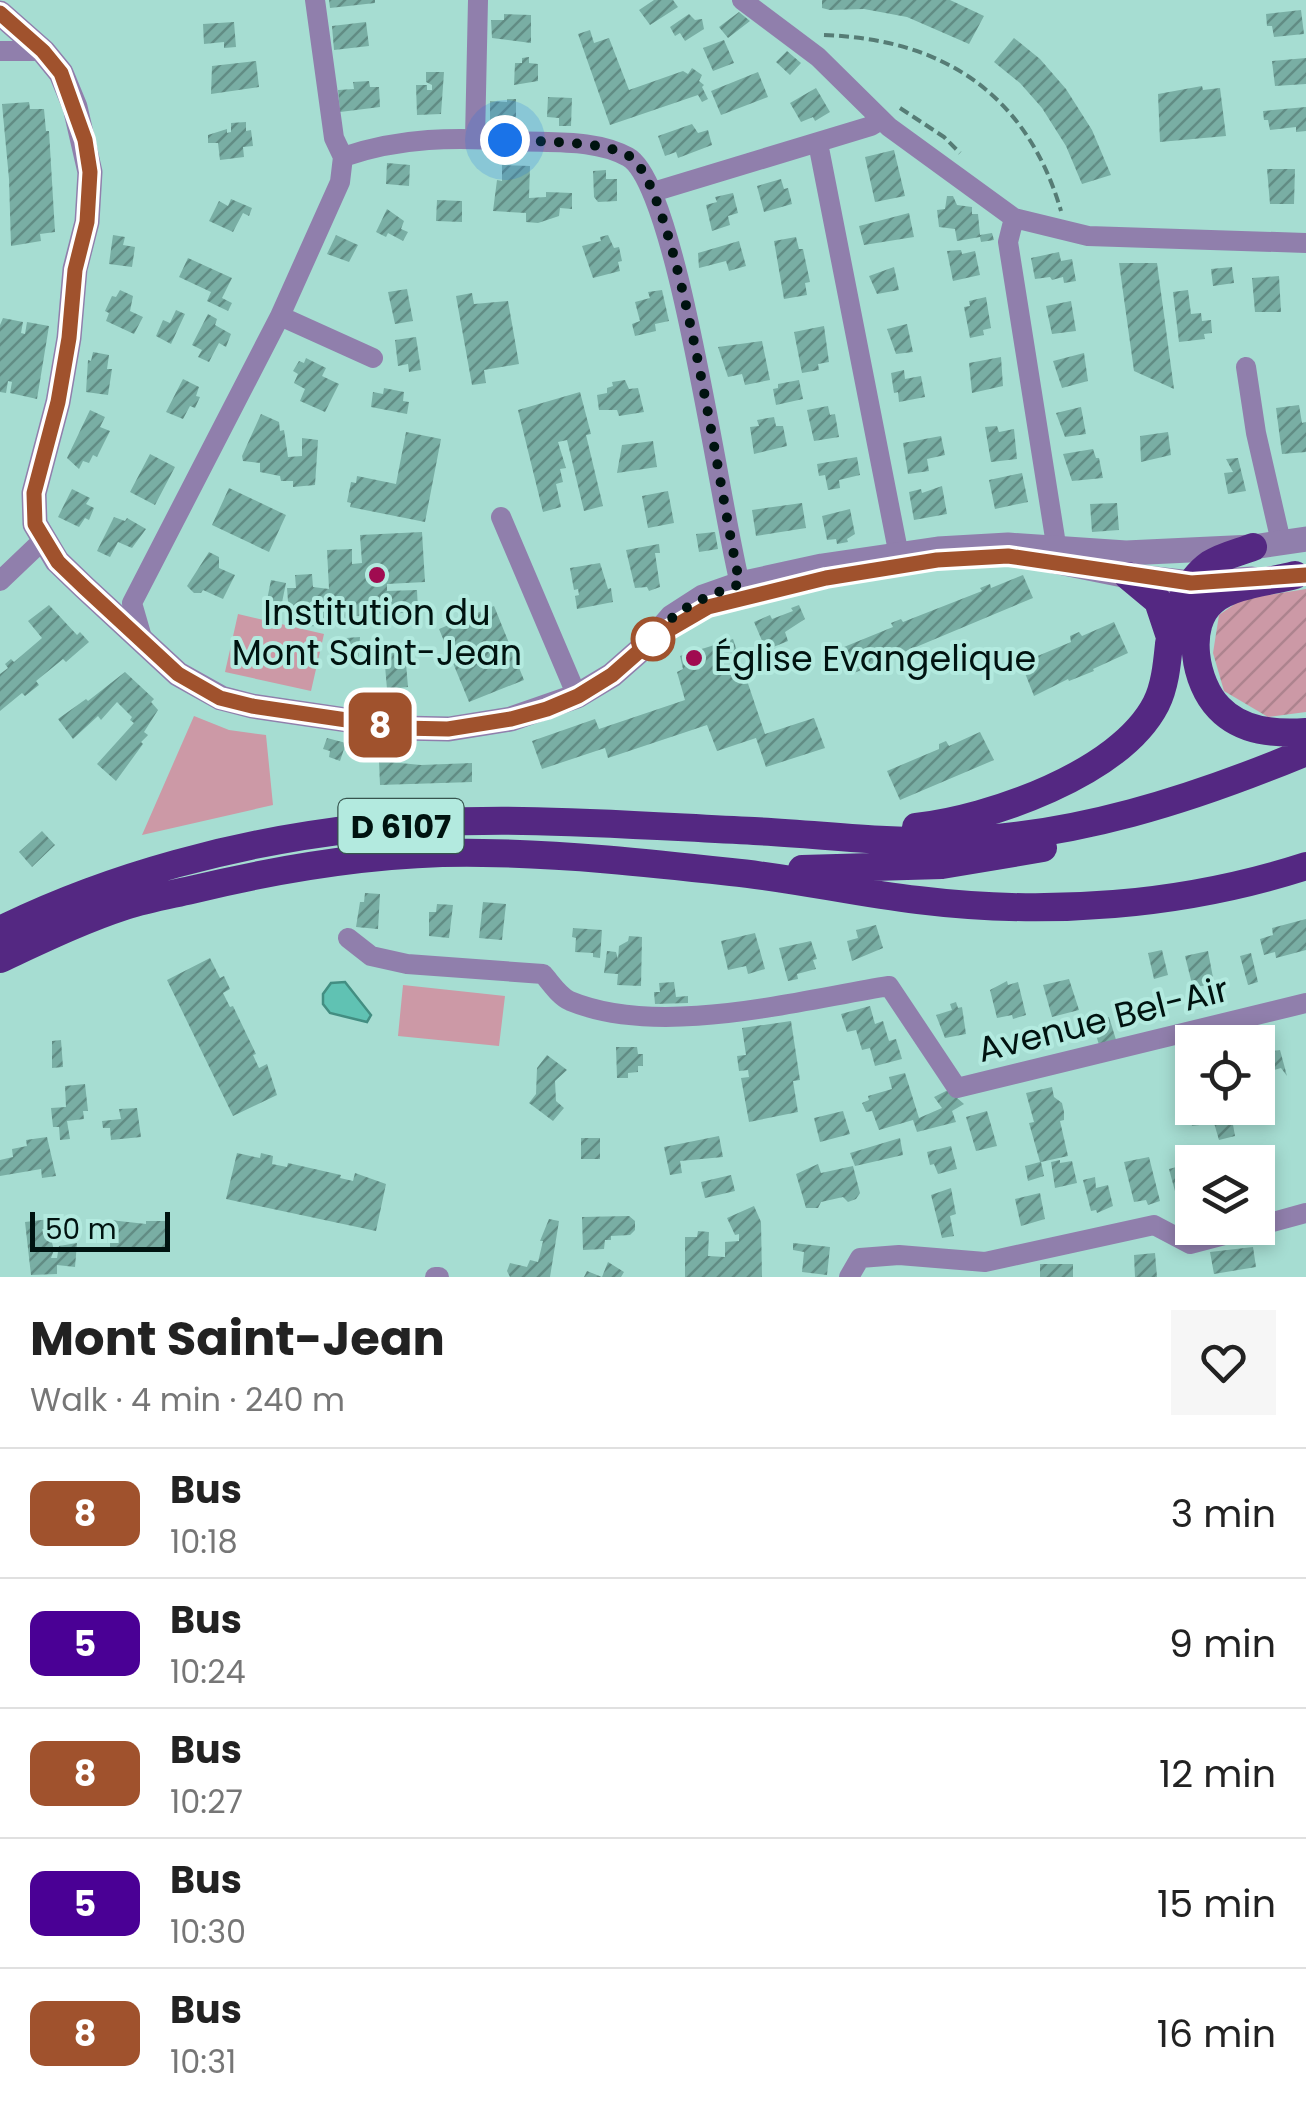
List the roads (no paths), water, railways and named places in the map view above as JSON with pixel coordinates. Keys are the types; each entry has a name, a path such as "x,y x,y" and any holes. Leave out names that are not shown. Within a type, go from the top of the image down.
{"highway":[{"path":"816,834 948,824 1066,782 1123,745 1156,705 1170,637 1191,583 1212,562 1280,543"},
{"path":"1300,575 1241,589 1212,602 1200,618 1196,637 1205,688 1219,709 1254,729 1279,734 1306,732"},
{"path":"1128,576 1158,601 1170,637"},
{"name":"D 6107","path":"0,930 112,883 230,850 363,828 514,822 951,842 1062,829 1136,812 1228,784 1306,752"},
{"name":"D 6107","path":"0,959 126,905 241,878 367,858 481,853 736,872 881,869 990,859 1140,825 1235,794 1306,764"},
{"path":"736,872 918,900 1014,908 1195,894 1251,884 1306,866"}],"street":[{"path":"142,641 132,603 280,316 340,182 343,157 334,138 316,0"},
{"path":"475,138 478,0"},
{"path":"742,0 818,57 1014,218 1088,236 1306,242"},
{"path":"0,14 43,51 61,73 76,107 90,172 87,222 75,270 58,402 34,493 35,524 58,562 178,674 220,698 401,728 448,729 511,719 578,696 612,675 653,639 741,590 900,559 1046,553 1092,560 1128,576 1191,583 1300,575"},
{"path":"0,51 43,51"},
{"path":"653,192 871,126 883,110"},
{"path":"343,157 383,143 475,138 597,146 632,158 653,192 678,274 741,590"},
{"path":"818,142 900,559"},
{"path":"1014,218 1008,242 1046,553"},
{"path":"280,316 373,358"},
{"path":"1092,560 1280,543 1246,367"},
{"path":"501,518 578,696"},
{"path":"0,581 43,540"},
{"name":"Avenue Bel-Air","path":"348,938 371,956 407,964 543,974 566,1000 618,1014 716,1016 888,986 957,1088 1306,1003"},
{"path":"1275,1221 1306,1213"},
{"path":"849,1277 860,1258 899,1256 985,1262 1154,1225 1175,1236"}],"place":[{"name":"Institution du Mont Saint-Jean","path":"377,575"},
{"name":"Église Evangelique","path":"694,658"}]}
